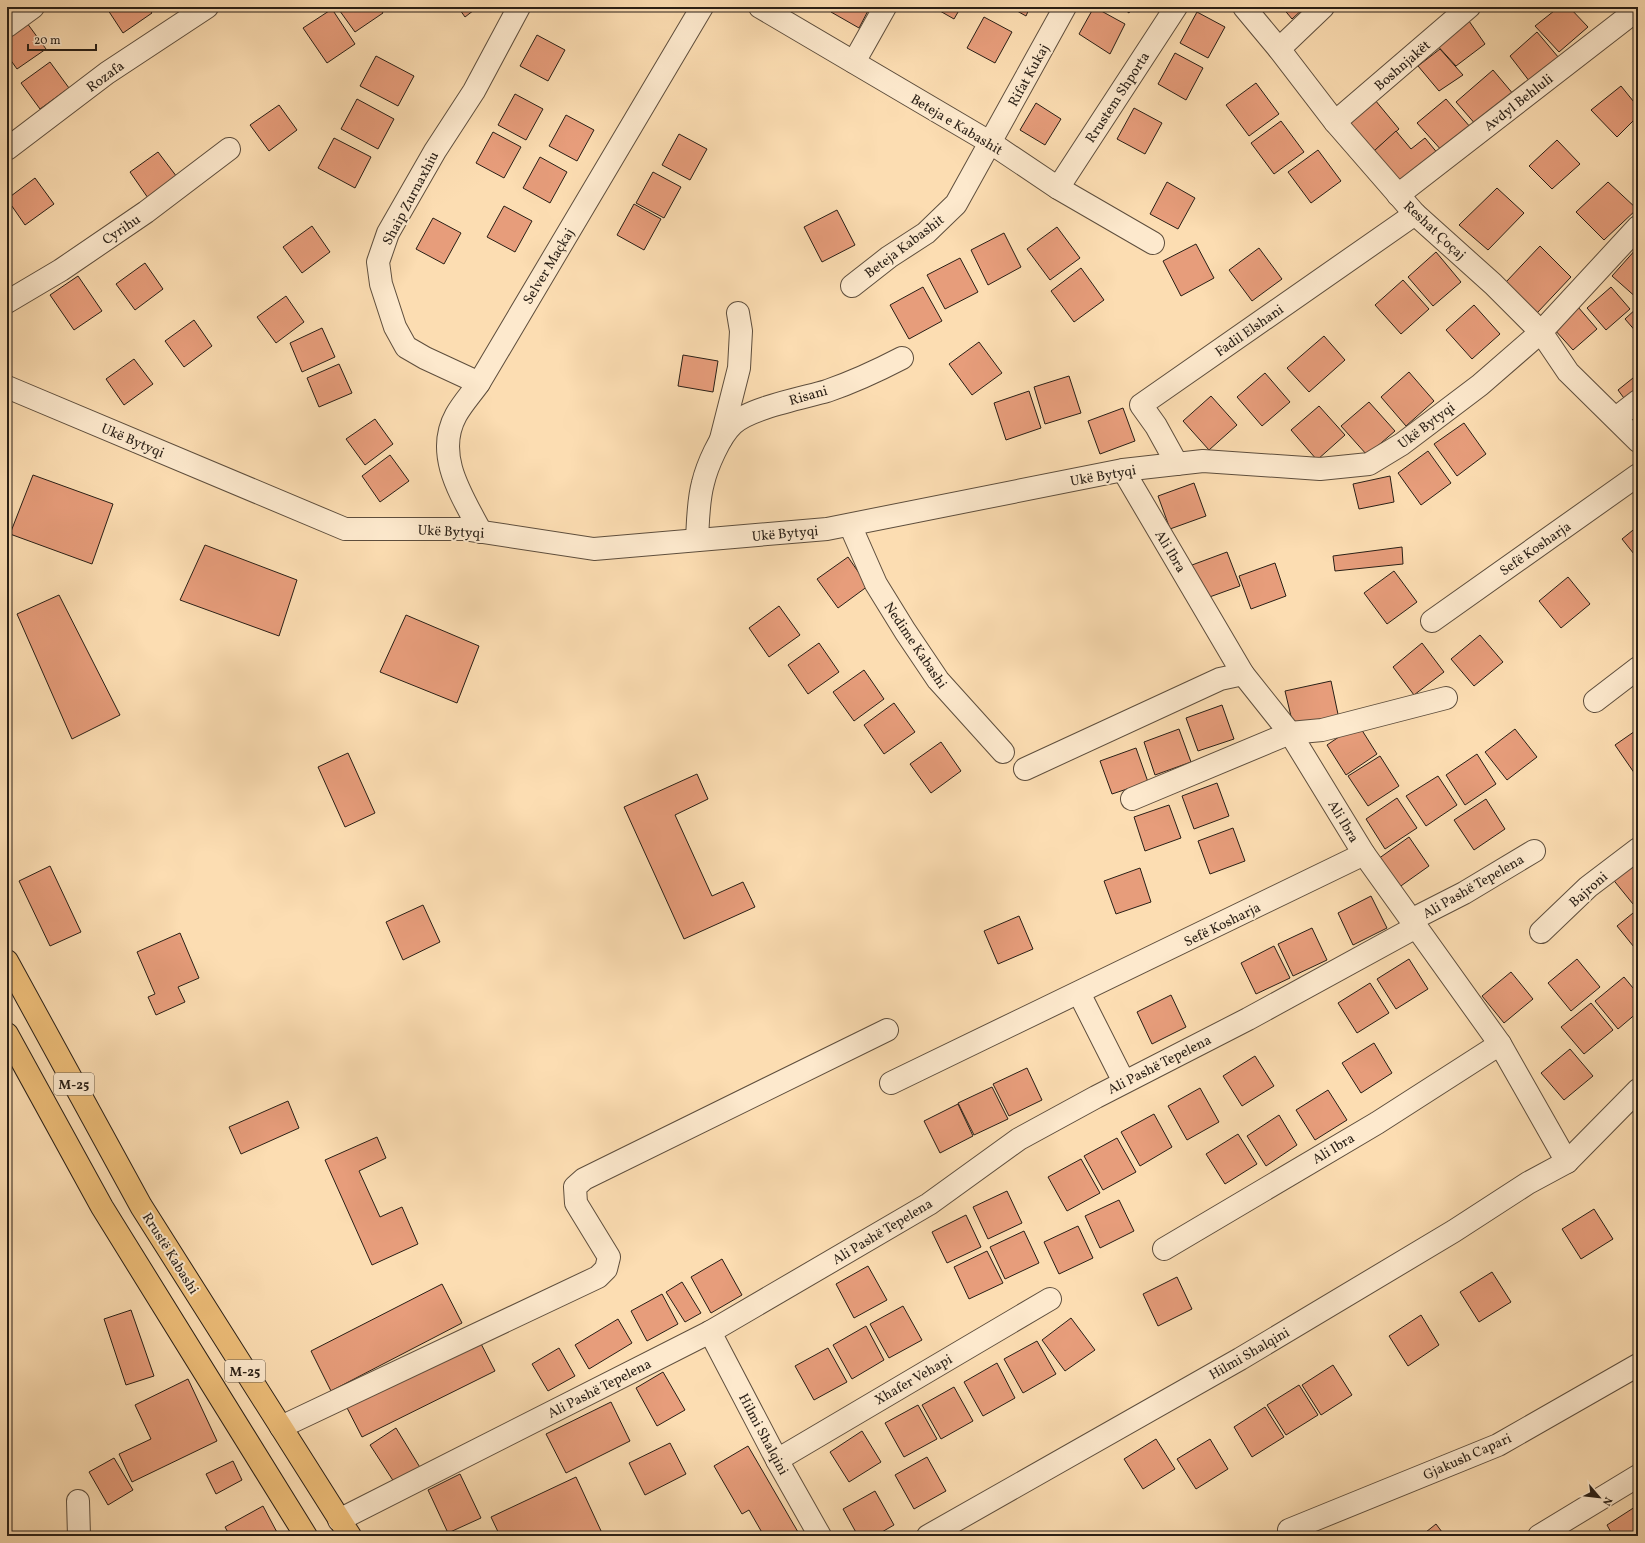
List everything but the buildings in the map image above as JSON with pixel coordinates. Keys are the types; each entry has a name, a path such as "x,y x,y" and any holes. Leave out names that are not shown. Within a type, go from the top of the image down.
{"main road":[{"name":"Rrustë Kabashi","path":"7,961 141,1206 344,1528"},
{"name":"M-25","path":"7,1034 102,1207 306,1536"}],"street":[{"path":"7,26 32,7"},
{"name":"Rozafa","path":"7,149 107,73 207,7"},
{"name":"Shaip Zurnaxhiu","path":"479,382 430,361 406,347 395,327 381,284 378,262 388,233 435,151 474,91 519,7"},
{"name":"Selver Maçkaj","path":"481,532 463,498 454,476 447,452 449,431 456,415 479,382 702,7"},
{"name":"Beteja e Kabashit","path":"760,7 991,143 1058,188 1153,243"},
{"path":"854,62 885,7"},
{"name":"Rifat Kukaj","path":"991,143 1066,7"},
{"name":"Rrustem Shporta","path":"1058,188 1176,7"},
{"name":"Reshat Çoçaj","path":"1244,7 1279,49 1335,122 1414,214 1493,284 1541,332 1568,372 1638,441"},
{"path":"1279,49 1322,7"},
{"name":"Boshnjakët","path":"1335,122 1469,7"},
{"name":"Avdyl Behluli","path":"1398,195 1638,9"},
{"name":"Beteja Kabashit","path":"852,286 889,257 926,233 956,204 991,143"},
{"name":"Cyrihu","path":"7,302 61,270 146,212 229,149"},
{"name":"Fadil Elshani","path":"1177,464 1156,426 1141,405 1414,214"},
{"name":"Ukë Bytyqi","path":"7,386 345,529 463,529 594,549 827,529 1123,470 1203,461 1320,469 1369,464 1402,444 1480,384 1541,332 1638,227"},
{"name":"Risani","path":"697,540 703,483 720,440 739,368 741,331 738,313"},
{"name":"Risani","path":"720,440 733,424 751,414 860,378 902,358"},
{"path":"1616,418 1638,401"},
{"name":"Ali Ibra","path":"1123,470 1243,674 1290,732 1364,854 1500,1044 1567,1162"},
{"name":"Sefë Kosharja","path":"1432,621 1638,475"},
{"name":"Nedime Kabashi","path":"850,525 876,584 938,680 1003,752"},
{"path":"1594,701 1638,668"},
{"path":"1025,769 1220,679 1243,674"},
{"path":"1132,799 1290,732 1322,730 1446,698"},
{"name":"Bajroni","path":"1541,932 1588,887 1638,849"},
{"name":"Ali Pashë Tepelena","path":"344,1528 710,1332 929,1204 1019,1139 1124,1082 1248,1019 1413,924 1534,851"},
{"name":"Sefë Kosharja","path":"891,1083 1364,854"},
{"path":"1079,993 1124,1082"},
{"path":"281,1427 598,1277 606,1269 608,1257 576,1203 575,1187 584,1179 887,1030"},
{"name":"Ali Ibra","path":"1164,1249 1376,1122 1500,1044"},
{"name":"Hilmi Shalqini","path":"928,1536 1240,1359 1454,1231 1528,1183 1567,1162 1638,1090"},
{"name":"Xhafer Vehapi","path":"777,1460 1050,1299"},
{"name":"Hilmi Shalqini","path":"710,1332 777,1460 820,1536"},
{"name":"Gjakush Capari","path":"1289,1530 1498,1445 1638,1365"},
{"path":"1539,1536 1638,1476"},
{"path":"78,1501 79,1536"}]}
